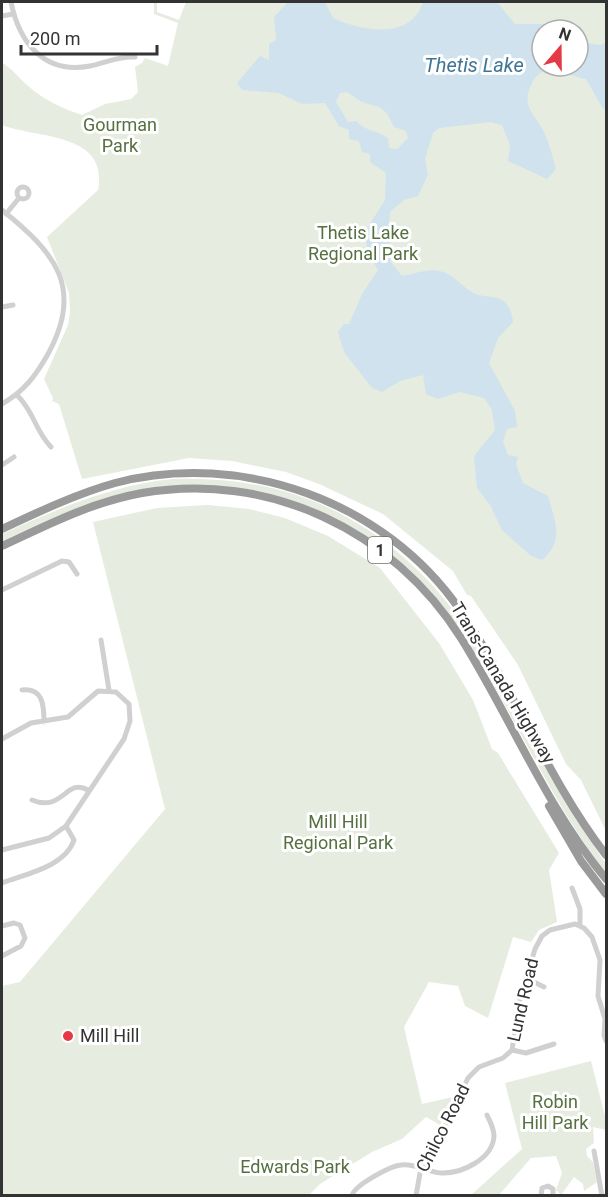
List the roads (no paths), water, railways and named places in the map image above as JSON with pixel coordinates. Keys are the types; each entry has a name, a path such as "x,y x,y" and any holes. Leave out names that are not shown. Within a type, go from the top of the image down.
{"highway":[{"name":"Trans-Canada Highway","path":"2,529 93,490 160,475 203,473 247,477 292,488 337,506 375,527 402,547 427,570 459,608 489,655 590,833 606,855"},
{"name":"Trans-Canada Highway","path":"2,546 95,505 163,490 206,488 243,492 313,511 370,542 423,588 460,636 576,839 606,879"},
{"path":"529,759 537,781 566,836 606,894"},
{"path":"590,833 606,851"}],"street":[{"path":"11,2 29,46 45,60 57,65 79,67 122,57 135,57"},
{"path":"2,15 14,14"},
{"path":"2,396 4,403 17,395 37,374 58,337 64,302 61,281 47,250 4,212 19,198"},
{"path":"2,307 13,305"},
{"path":"17,395 30,408 37,428 51,447"},
{"path":"2,465 14,457"},
{"path":"2,590 62,561 69,562 77,574"},
{"path":"101,640 109,690"},
{"path":"22,690 31,690 39,695 43,704 44,722"},
{"path":"2,740 26,725 68,717 84,706 94,693 109,690 126,699 130,707 130,721 120,746 88,790 66,826 49,838 2,850"},
{"path":"32,800 44,805 52,803 75,787 82,786 88,790"},
{"path":"2,883 52,864 71,848 74,840 66,826"},
{"path":"572,888 580,909 580,926 592,937 598,952 601,972 598,996 605,1014 606,1041"},
{"path":"2,926 14,923 20,925 25,938 21,946 2,956"},
{"name":"Lund Road","path":"512,1050 518,1005 542,936 559,927 580,926"},
{"path":"526,978 544,987"},
{"path":"512,1050 526,1053 554,1044"},
{"name":"Chilco Road","path":"416,1196 417,1181 422,1168 435,1148 471,1074 485,1064 504,1058 512,1050"},
{"path":"351,1196 357,1187 396,1166 412,1165 435,1172 453,1172 476,1161 491,1147 493,1141 493,1126 486,1115"},
{"path":"594,1151 602,1196"},
{"path":"541,1196 542,1188 548,1186 553,1189 554,1195"}],"water":[{"name":"Thetis Lake","path":"288,2 325,2 333,18 371,29 397,28 408,23 417,14 423,2 497,2 515,24 530,24 530,78 535,78 529,90 528,106 550,146 556,169 547,179 508,161 510,145 502,125 491,122 439,128 433,133 425,159 428,175 418,196 404,200 390,212 388,238 394,253 390,261 402,276 431,270 445,272 478,295 502,300 511,311 513,322 498,338 489,363 515,411 517,427 507,429 503,442 508,455 518,457 516,464 523,483 548,496 553,514 556,538 554,546 542,560 531,556 502,530 490,505 477,488 474,456 495,430 492,410 484,398 459,392 438,399 426,394 423,375 400,381 382,392 372,388 344,352 338,332 344,324 349,324 362,294 378,270 367,251 366,230 385,200 386,173 370,162 370,154 362,152 359,141 349,139 349,130 339,126 325,103 302,104 279,93 242,90 237,83 260,56 269,60 269,44 276,40 274,17","holes":["347,92 362,102 379,107 387,113 394,127 406,131 408,138 397,149 389,148 388,138 384,135 356,121 348,122 336,102 340,93"]},
{"name":"Thetis Lake","path":"606,43 606,110 603,109 586,79 582,78 590,78 590,44"}],"place":[{"name":"Mill Hill","path":"68,1036"}],"park label":[{"name":"Gourman Park","path":"120,135"},
{"name":"Thetis Lake Regional Park","path":"363,243"},
{"name":"Mill Hill Regional Park","path":"338,832"},
{"name":"Robin Hill Park","path":"555,1112"},
{"name":"Edwards Park","path":"295,1167"}]}
